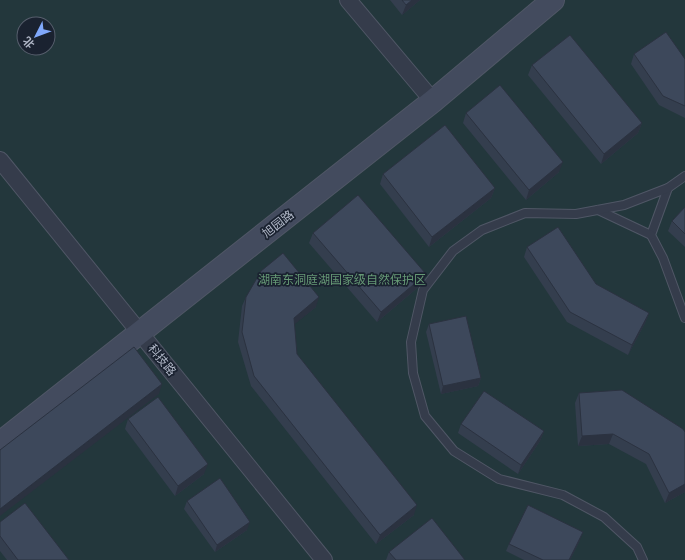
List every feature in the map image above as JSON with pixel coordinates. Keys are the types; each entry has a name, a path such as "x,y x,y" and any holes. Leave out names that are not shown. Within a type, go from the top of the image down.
{"street":[{"path":"348,0 433,101"},
{"name":"旭园路","path":"0,443 433,101 552,0"},
{"name":"科技路","path":"0,160 324,560"}],"lane":[{"path":"643,560 637,547 604,517 563,495 499,479 454,451 425,416 413,373 411,342 423,290 453,251 482,230 525,213 576,214 624,205 668,188 685,176"},
{"path":"651,235 668,188"},
{"path":"598,210 651,235 663,258 685,318"}],"green space":[{"name":"湖南东洞庭湖国家级自然保护区","path":"0,0 685,0 685,560 0,560"}],"building":[{"path":"402,0 412,0 406,5"},
{"path":"666,32 685,59 685,106 663,96 634,54"},
{"path":"570,35 642,123 604,154 532,65"},
{"path":"500,85 563,162 529,190 466,113"},
{"path":"445,125 495,188 432,237 383,174"},
{"path":"358,195 426,274 381,312 313,233"},
{"path":"685,207 685,234 672,221"},
{"path":"558,227 596,284 649,313 632,345 570,312 527,247"},
{"path":"283,253 319,297 294,318 297,354 417,505 380,535 254,376 242,332 246,297 261,271"},
{"path":"466,316 481,378 443,386 429,324"},
{"path":"134,347 162,384 0,509 0,450"},
{"path":"622,390 683,429 685,432 685,484 669,493 649,454 613,434 582,436 579,393"},
{"path":"484,391 544,431 521,465 461,424"},
{"path":"158,397 208,464 178,486 128,419"},
{"path":"220,478 250,522 217,545 187,501"},
{"path":"25,503 69,560 18,560 0,536 0,522"},
{"path":"528,505 583,532 569,560 543,560 509,544"},
{"path":"432,518 465,560 396,560 389,552"}]}
